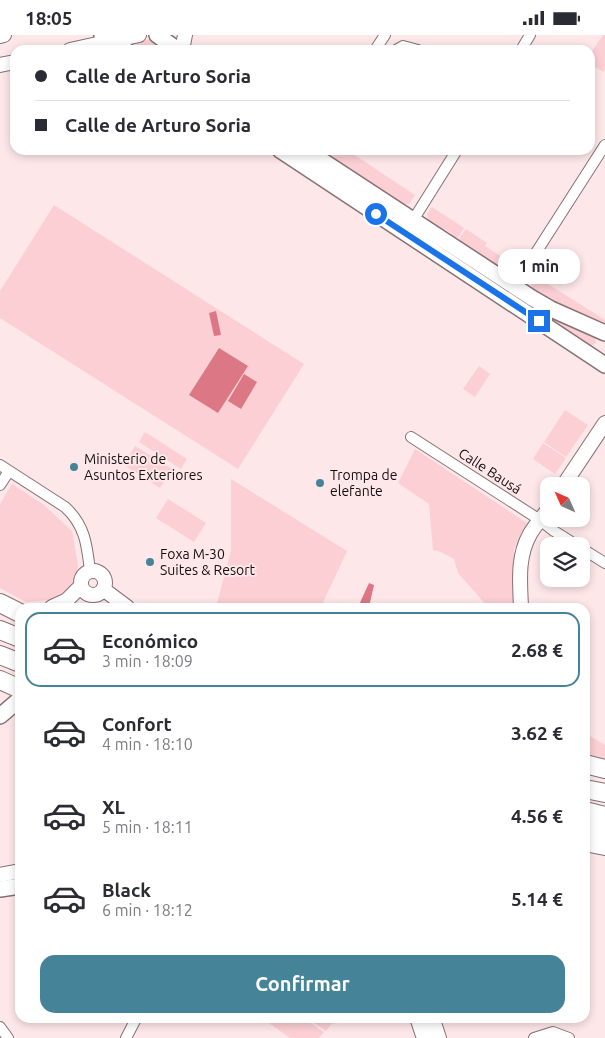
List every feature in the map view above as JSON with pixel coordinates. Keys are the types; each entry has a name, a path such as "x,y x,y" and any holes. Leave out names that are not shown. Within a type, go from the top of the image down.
{"highway":[{"path":"0,603 15,610"},
{"path":"0,631 15,636"},
{"path":"0,655 15,661"},
{"path":"0,680 15,688"},
{"path":"590,765 605,769"},
{"path":"590,790 605,793"},
{"path":"590,812 605,816"},
{"path":"590,827 605,831"},
{"path":"590,843 605,846"},
{"path":"421,1023 426,1038"}],"main road":[{"path":"106,37 118,45"},
{"path":"288,155 551,309 602,332 596,348 585,351"},
{"path":"314,155 409,226 605,365"},
{"path":"0,705 15,694"},
{"path":"0,716 15,703"},
{"path":"0,889 15,886"}],"street":[{"path":"0,36 4,35"},
{"path":"84,45 106,37 139,35"},
{"path":"514,287 605,145"},
{"path":"409,226 454,155"},
{"path":"569,477 605,423"},
{"name":"Calle Bausá","path":"411,437 540,511"},
{"path":"0,465 75,515 83,533 90,571"},
{"path":"0,485 9,471"},
{"path":"521,603 520,561 527,540 540,521"},
{"name":"Calle Bausá","path":"559,527 569,537"},
{"name":"Calle Bausá","path":"590,553 605,563"},
{"path":"74,603 84,590 84,575 90,571 97,572 103,576 105,583 103,589 98,594 90,595 84,590"},
{"path":"103,589 122,603"},
{"path":"61,603 84,590"},
{"path":"0,596 15,604"},
{"path":"0,875 15,872"},
{"path":"0,883 15,880"},
{"path":"126,1038 134,1023"},
{"path":"413,1023 419,1038"},
{"path":"434,1023 439,1038"},
{"path":"534,1038 554,1033 568,1038"}],"shaded area":[{"path":"603,35 605,35 605,69 603,72 595,67 595,47"},
{"path":"151,39 158,45 129,45 127,44"},
{"path":"355,155 415,195 409,204 403,204 330,156"},
{"path":"54,205 304,364 238,469 0,318 0,291"},
{"path":"432,207 464,228 457,239 445,229 443,231 428,220 427,214"},
{"path":"466,229 487,243 485,246 513,264 511,270 506,272 458,240"},
{"path":"416,230 592,334 595,337 596,343 590,347 416,234"},
{"path":"537,277 605,320 605,324 548,300 532,288 532,284"},
{"path":"216,311 221,335 214,336 209,313"},
{"path":"219,348 248,366 218,413 189,395"},
{"path":"479,366 490,374 475,397 463,389"},
{"path":"244,374 257,382 241,409 228,401"},
{"path":"565,410 588,425 566,457 544,442"},
{"path":"145,432 187,459 181,469 139,442"},
{"path":"543,443 566,458 555,474 533,459"},
{"path":"135,446 172,469 160,488 124,465"},
{"path":"415,449 527,523 514,549 513,603 484,603 458,573 454,559 433,550 429,504 398,483"},
{"path":"231,479 347,551 323,603 217,603 231,551"},
{"path":"12,484 44,505 72,531 78,565 76,580 66,590 51,600 26,602 0,588 0,504"},
{"path":"168,499 206,523 194,542 156,518"},
{"path":"369,583 374,585 370,603 360,603"},
{"path":"590,736 605,745 605,761 590,757"},
{"path":"269,1023 310,1023 324,1032 319,1038 290,1038"},
{"path":"314,1023 332,1023 326,1031"}],"place":[{"name":"Ministerio de Asuntos Exteriores","path":"74,467"},
{"name":"Trompa de elefante","path":"320,483"},
{"name":"Foxa M-30 Suites & Resort","path":"150,562"}],"route":[{"path":"376,214 539,321"}]}
